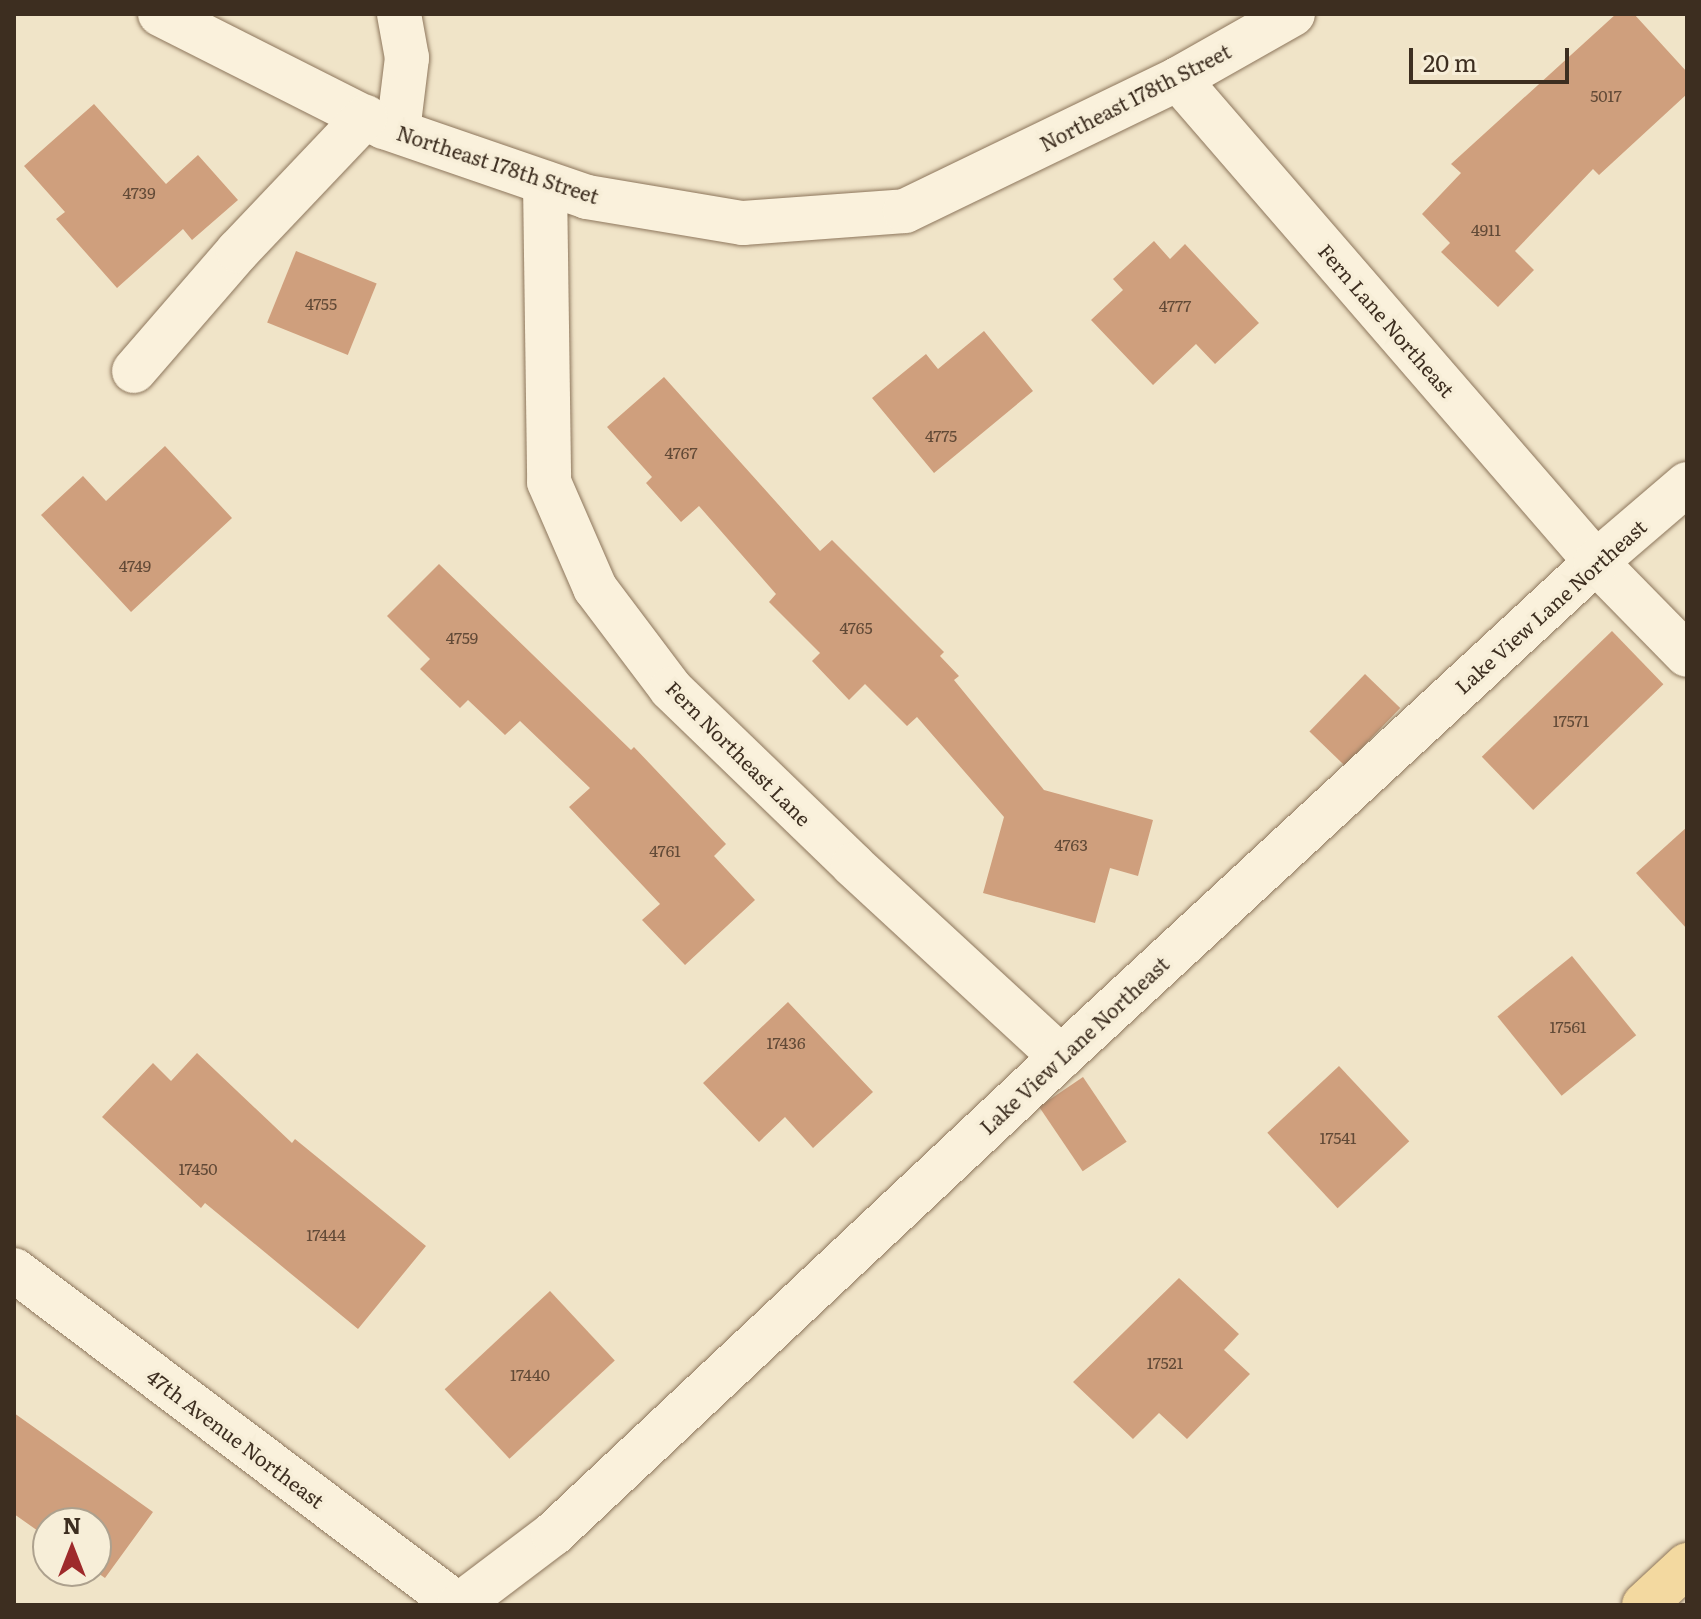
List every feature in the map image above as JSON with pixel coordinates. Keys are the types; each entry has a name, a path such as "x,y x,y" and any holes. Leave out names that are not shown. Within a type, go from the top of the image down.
{"main road":[{"path":"1644,1605 1687,1565"}],"street":[{"name":"Northeast 178th Street","path":"160,14 382,124 545,183 587,197 743,223 905,211 1178,79 1293,14"},
{"path":"134,371 238,251 382,124 407,58 399,14"},
{"name":"Fern Lane Northeast","path":"1178,79 1596,562 1687,655"},
{"name":"Fern Northeast Lane","path":"545,183 549,482 595,588 671,689 853,865 1061,1057"},
{"name":"Lake View Lane Northeast","path":"459,1605 553,1534 1061,1057 1596,562 1687,484"},
{"name":"47th Avenue Northeast","path":"14,1270 459,1605"}],"building":[{"path":"1616,14 1634,14 1687,72 1687,94 1599,175 1593,169 1515,251 1534,270 1498,307 1441,252 1450,243 1422,214 1461,173 1451,164"},
{"path":"94,104 166,184 198,155 238,200 192,240 183,229 117,288 56,219 65,212 24,166"},
{"path":"1154,241 1170,259 1185,244 1259,323 1215,364 1196,344 1153,385 1091,320 1123,290 1113,279"},
{"path":"296,251 377,284 348,355 267,322"},
{"path":"984,331 1033,391 934,473 872,398 926,354 938,369"},
{"path":"664,377 820,551 832,540 944,652 940,656 959,676 954,680 1044,790 1153,820 1138,876 1110,868 1095,923 983,893 1004,817 917,717 907,726 865,684 849,700 812,661 820,653 769,602 776,594 699,506 681,522 646,483 652,477 607,427"},
{"path":"165,446 232,518 131,612 41,515 83,476 106,501"},
{"path":"439,564 631,750 634,747 726,844 714,856 755,900 685,965 642,920 660,904 569,807 590,788 520,721 505,735 468,700 460,708 420,669 430,659 387,616"},
{"path":"1612,631 1663,684 1533,810 1482,757"},
{"path":"1365,674 1400,708 1345,766 1309,732"},
{"path":"1687,827 1687,929 1636,873"},
{"path":"1572,956 1636,1035 1562,1096 1497,1016"},
{"path":"788,1002 873,1092 813,1148 785,1117 759,1142 703,1083"},
{"path":"197,1053 292,1143 295,1139 426,1246 358,1329 205,1203 201,1208 102,1117 153,1063 171,1081"},
{"path":"1339,1066 1409,1141 1338,1208 1267,1133"},
{"path":"1083,1077 1127,1142 1083,1171 1039,1107"},
{"path":"1179,1278 1239,1334 1224,1350 1250,1374 1187,1439 1159,1413 1133,1439 1073,1382"},
{"path":"550,1291 615,1360 509,1459 445,1389"},
{"path":"14,1413 153,1512 112,1568 112,1507 32,1507 32,1527 14,1514"}]}
